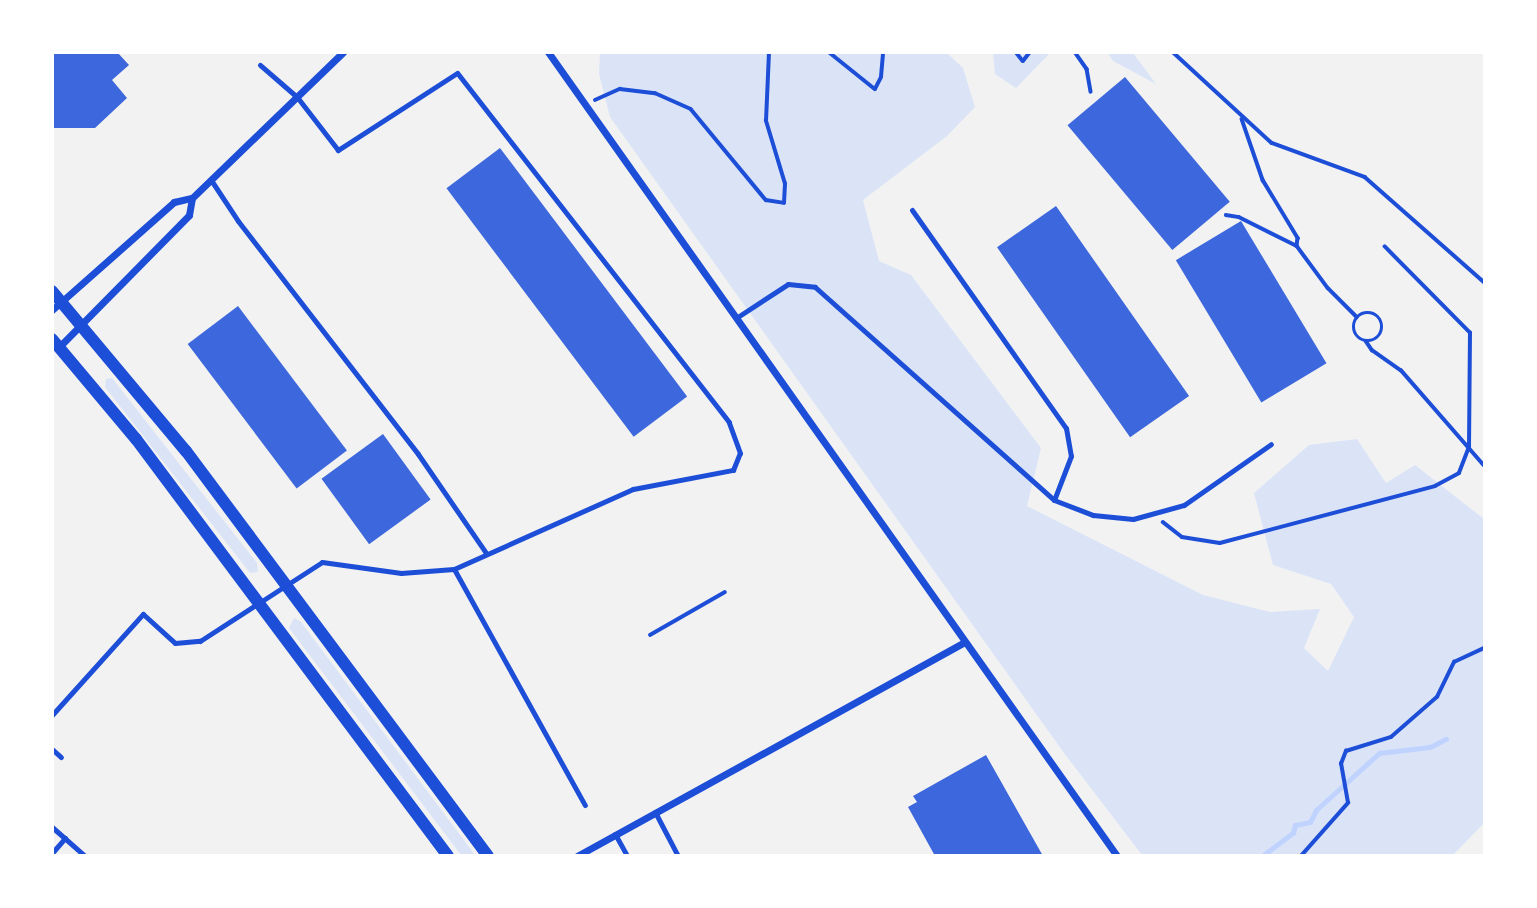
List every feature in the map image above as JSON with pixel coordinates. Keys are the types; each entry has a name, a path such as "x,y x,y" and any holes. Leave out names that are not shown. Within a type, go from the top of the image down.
{"street":[{"path":"57,306 174,202 192,198 343,52"},
{"path":"548,52 1117,856"},
{"path":"192,198 189,215 83,327 55,347 136,439 448,856"},
{"path":"52,291 57,306 83,327 186,452 488,856"},
{"path":"577,856 964,642"}],"lane":[{"path":"52,715 143,614 175,643 200,641 261,605 322,562 401,573 454,569 633,489 733,470 740,453 729,422 457,73 338,150 297,97 260,65"},
{"path":"211,180 486,553"},
{"path":"912,209 1066,428 1071,456 1054,500"},
{"path":"736,318 788,284 815,286 1054,500 1069,509 1113,519 1156,515 1202,495 1270,444"},
{"path":"454,569 585,805"},
{"path":"52,749 61,757"},
{"path":"655,812 678,856"},
{"path":"52,827 85,856"},
{"path":"615,834 627,856"},
{"path":"52,853 65,838"}],"path":[{"path":"583,105 620,89 655,93 691,109 766,200 784,203 785,184 766,121 769,52"},
{"path":"829,52 875,89 881,77 883,52"},
{"path":"1016,52 1023,61 1030,52"},
{"path":"1075,52 1087,69 1091,92"},
{"path":"1172,52 1272,143 1364,177 1485,282"},
{"path":"1242,117 1263,180 1298,238 1297,246"},
{"path":"1226,215 1239,217 1297,246 1328,288 1357,317"},
{"path":"1156,515 1182,537 1220,543 1434,486 1460,473 1469,447 1471,333 1385,247"},
{"path":"1357,317 1371,313 1381,322 1379,335 1366,341"},
{"path":"1357,317 1355,334 1366,341 1372,350 1401,370 1485,466"},
{"path":"650,635 725,592"},
{"path":"1301,856 1348,803 1340,764 1346,751 1391,737 1437,697 1454,662 1485,648"}],"shaded area":[{"path":"600,53 947,53 963,68 975,107 947,136 863,200 879,261 911,275 1041,448 1027,506 1203,595 1270,612 1320,609 1304,648 1328,671 1354,617 1331,584 1273,565 1254,493 1309,445 1357,439 1386,483 1415,465 1484,519 1484,823 1453,855 1142,855 1064,753 610,117 599,74"},
{"path":"993,53 1050,53 1016,88 995,74"},
{"path":"1108,53 1133,53 1156,84 1113,61"},
{"path":"112,378 257,563 258,572 250,573 105,387 106,379"},
{"path":"294,618 301,622 475,855 461,855 289,628"}],"building":[{"path":"52,52 117,52 129,65 112,80 127,98 95,128 52,128"},
{"path":"1125,77 1230,202 1172,250 1068,125"},
{"path":"500,148 687,396 634,437 446,188"},
{"path":"1056,206 1189,396 1130,437 997,247"},
{"path":"1241,221 1326,363 1261,402 1176,260"},
{"path":"238,306 347,451 297,488 188,344"},
{"path":"383,434 431,500 369,544 322,479"},
{"path":"986,755 1043,856 935,856 908,807 917,802 913,796"}],"waterway":[{"path":"1262,856 1293,833 1295,825 1310,822 1316,810 1379,753 1430,747 1446,739"}]}
